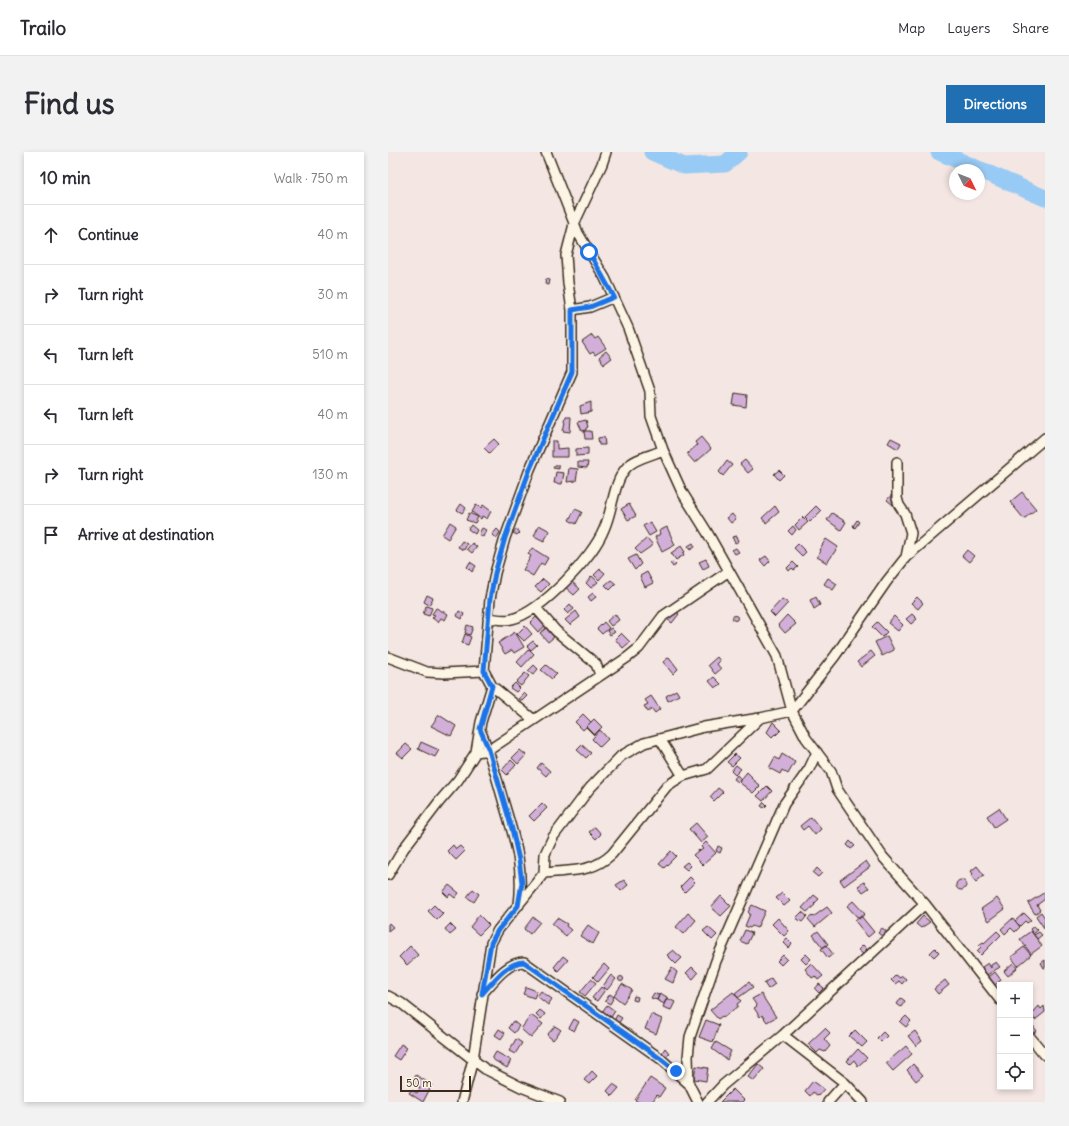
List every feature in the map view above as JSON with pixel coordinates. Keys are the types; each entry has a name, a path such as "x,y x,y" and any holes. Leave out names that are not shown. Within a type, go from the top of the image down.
{"street":[{"path":"546,152 574,224 614,297 628,328 650,391 651,416 663,450 682,492 777,656 792,711 806,738 831,771 837,790 883,857 925,904 997,996"},
{"path":"534,720 492,686 484,671 488,618 495,573 505,538 539,445 572,372 572,310 566,256 574,224 602,164 606,152"},
{"path":"572,310 590,307 614,297"},
{"path":"462,1102 473,1060 491,943 498,930 544,872 545,854 553,837 590,788 620,756 644,743 704,727 792,711 836,656 887,581 906,557 1045,438"},
{"path":"488,618 504,620 513,619 536,608 563,583 600,540 612,507 619,480 627,467 632,463 663,450"},
{"path":"897,462 897,498 899,505 905,514 911,533 906,557"},
{"path":"476,752 489,750 639,648 663,616 729,571"},
{"path":"536,608 556,631 596,664 600,675"},
{"path":"388,658 427,672 444,674 484,671"},
{"path":"388,875 404,848 458,780 476,752 480,729 492,686"},
{"path":"544,872 590,868 602,863 612,854 667,786 683,776 707,769 760,718"},
{"path":"480,729 489,750 519,860 522,883 518,906"},
{"path":"660,739 683,776"},
{"path":"689,1084 688,1057 690,1037 716,961 784,804 809,769 817,752"},
{"path":"707,1102 723,1085 782,1035 925,904"},
{"path":"482,994 510,966 516,962 524,962 661,1059 689,1084 698,1102"},
{"path":"388,996 401,1003 485,1069 521,1087 560,1102"},
{"path":"782,1035 845,1084 863,1102"},
{"path":"1033,1040 1044,1051"},
{"path":"828,1102 845,1084"}],"building":[{"path":"546,279 550,280 549,285 545,284"},
{"path":"592,335 595,339 598,337 606,348 595,355 593,352 590,354 582,342"},
{"path":"606,351 612,358 604,364 599,357"},
{"path":"735,393 747,395 746,407 733,405"},
{"path":"591,402 591,412 581,414 580,406"},
{"path":"566,417 571,417 570,432 563,431"},
{"path":"586,420 588,427 586,430 582,431 578,422"},
{"path":"584,431 591,431 592,439 585,439"},
{"path":"604,437 605,445 599,445 598,438"},
{"path":"701,437 711,449 695,463 687,454 697,445 695,442"},
{"path":"891,438 901,443 898,449 888,443"},
{"path":"494,439 499,444 489,453 484,448"},
{"path":"552,441 557,441 557,449 568,448 568,457 552,457"},
{"path":"588,448 588,455 576,456 576,449"},
{"path":"745,460 753,469 748,473 740,464"},
{"path":"727,461 732,465 723,476 719,472"},
{"path":"578,462 588,462 587,468 578,467"},
{"path":"555,465 559,465 559,469 553,468"},
{"path":"569,468 578,469 576,481 567,482"},
{"path":"779,470 784,475 779,480 774,474"},
{"path":"556,472 564,473 562,484 554,483"},
{"path":"1022,492 1036,509 1024,519 1010,502"},
{"path":"893,493 896,501 893,505 887,500"},
{"path":"461,504 466,508 462,513 457,510"},
{"path":"629,504 636,516 628,520 621,509"},
{"path":"476,505 481,508 483,505 491,511 487,519 482,516 481,519 472,512"},
{"path":"775,506 779,512 766,523 762,518"},
{"path":"816,506 821,511 810,522 805,517"},
{"path":"575,509 582,512 576,524 569,520"},
{"path":"469,513 478,517 475,523 466,520"},
{"path":"832,513 846,522 841,530 827,520"},
{"path":"732,514 736,519 731,523 727,518"},
{"path":"803,517 808,522 799,530 795,525"},
{"path":"857,520 859,522 855,528 853,526"},
{"path":"450,522 456,526 448,539 442,535"},
{"path":"650,522 656,532 649,536 643,526"},
{"path":"471,525 477,530 475,534 468,529"},
{"path":"539,525 550,531 544,541 534,536"},
{"path":"793,526 796,530 792,535 788,531"},
{"path":"667,527 675,545 662,552 655,537 660,534 659,531"},
{"path":"482,528 486,530 483,537 479,534"},
{"path":"497,529 500,532 497,538 492,535"},
{"path":"516,529 520,532 517,535 513,533"},
{"path":"737,536 739,541 735,543 732,537"},
{"path":"647,538 653,545 640,554 635,549"},
{"path":"826,539 838,547 827,563 817,557 820,551 819,550"},
{"path":"462,541 467,544 464,550 458,547"},
{"path":"472,543 477,547 472,553 467,549"},
{"path":"693,543 695,547 690,550 688,546"},
{"path":"798,544 806,552 802,556 794,548"},
{"path":"681,546 685,552 683,553 684,555 676,560 671,553"},
{"path":"532,548 548,558 544,565 541,563 533,576 523,570 531,556 528,554"},
{"path":"736,548 739,552 735,554 732,550"},
{"path":"967,550 974,556 969,562 962,556"},
{"path":"636,555 641,564 635,570 628,559"},
{"path":"766,556 770,561 765,566 760,560"},
{"path":"706,559 709,566 703,569 699,562"},
{"path":"470,562 476,566 472,572 467,567"},
{"path":"673,562 676,565 673,567 670,563"},
{"path":"793,562 798,567 794,570 792,568 789,571 787,568"},
{"path":"600,569 605,573 599,580 594,575"},
{"path":"647,572 653,583 645,587 640,576"},
{"path":"592,576 598,582 591,588 586,583"},
{"path":"828,578 837,584 833,590 824,584"},
{"path":"543,579 549,584 541,592 535,587"},
{"path":"611,580 616,584 610,590 605,585"},
{"path":"571,581 580,589 574,595 565,587"},
{"path":"593,593 596,597 591,601 588,597"},
{"path":"427,595 433,598 429,605 424,602"},
{"path":"816,597 820,605 814,609 810,600"},
{"path":"917,597 923,603 918,609 911,603"},
{"path":"782,599 788,603 775,617 770,612"},
{"path":"570,604 574,609 568,614 564,610"},
{"path":"426,606 432,608 429,616 423,614"},
{"path":"436,608 448,614 445,620 441,618 438,622 432,618 435,615 432,614"},
{"path":"674,610 679,614 672,623 667,619"},
{"path":"459,611 464,614 462,619 457,616"},
{"path":"576,611 580,617 570,625 565,620"},
{"path":"615,614 619,620 611,626 607,621"},
{"path":"912,614 917,619 911,624 906,619"},
{"path":"787,615 796,624 785,633 778,625"},
{"path":"733,616 737,616 737,620 733,620"},
{"path":"894,616 903,625 898,631 888,623"},
{"path":"536,617 545,626 538,632 530,623"},
{"path":"604,622 609,628 602,634 597,629"},
{"path":"877,622 887,632 882,637 872,627"},
{"path":"467,625 473,627 470,635 465,633"},
{"path":"525,626 532,634 524,641 517,634"},
{"path":"546,628 554,637 548,642 540,633"},
{"path":"611,628 615,632 610,635 607,631"},
{"path":"515,632 524,647 514,653 512,650 505,654 498,643"},
{"path":"621,633 630,642 623,648 615,639"},
{"path":"465,634 471,637 468,645 462,643"},
{"path":"887,636 894,650 882,656 875,642"},
{"path":"533,641 537,645 531,650 527,646"},
{"path":"529,649 534,654 522,667 517,662"},
{"path":"871,651 875,656 861,667 857,662"},
{"path":"669,657 678,669 673,674 663,662"},
{"path":"717,657 720,661 717,664 721,669 715,674 708,665"},
{"path":"534,665 538,669 533,675 528,671"},
{"path":"546,665 557,674 552,679 541,670"},
{"path":"525,673 529,676 521,686 516,682"},
{"path":"714,677 721,684 715,688 709,681"},
{"path":"515,683 520,688 516,692 510,688"},
{"path":"676,690 679,695 668,701 666,696"},
{"path":"524,693 527,696 522,701 519,699"},
{"path":"651,696 660,709 655,713 652,709 648,712 644,706 648,704 645,700"},
{"path":"583,714 591,722 583,730 575,722"},
{"path":"439,715 456,726 451,736 431,726"},
{"path":"594,719 602,727 594,735 586,727"},
{"path":"773,722 781,730 772,737 767,732"},
{"path":"600,730 608,739 600,747 592,739"},
{"path":"421,742 439,750 435,757 418,749"},
{"path":"406,744 412,749 403,758 397,753"},
{"path":"582,745 591,753 586,758 577,750"},
{"path":"520,750 526,755 518,764 512,758"},
{"path":"735,754 740,758 732,766 727,762"},
{"path":"782,754 795,762 788,774 782,770 780,774 769,768 775,757 779,760"},
{"path":"511,760 516,765 507,775 502,770"},
{"path":"541,763 550,771 546,776 537,768"},
{"path":"736,765 741,769 735,775 731,771"},
{"path":"747,772 760,786 753,793 739,782"},
{"path":"737,775 741,779 738,782 734,779"},
{"path":"767,786 772,791 763,801 757,796"},
{"path":"718,788 723,792 714,801 710,797"},
{"path":"764,802 767,805 764,808 761,806"},
{"path":"542,803 547,808 534,821 529,816"},
{"path":"999,808 1006,819 994,827 987,816"},
{"path":"811,817 821,829 815,835 808,826 803,830 800,826"},
{"path":"696,823 708,837 701,843 689,829"},
{"path":"595,827 601,834 596,839 589,832"},
{"path":"850,841 855,846 851,849 847,845"},
{"path":"706,842 716,853 703,865 693,855 699,850 700,851 703,849 701,847"},
{"path":"453,845 456,849 460,846 465,851 456,860 447,851"},
{"path":"718,846 722,848 720,853 716,851"},
{"path":"671,851 676,856 664,868 659,864"},
{"path":"866,861 870,867 844,886 840,880"},
{"path":"687,862 691,866 687,870 682,866"},
{"path":"977,866 984,875 976,882 971,876 973,874 971,871"},
{"path":"817,868 822,873 818,877 813,873"},
{"path":"690,877 695,882 685,892 680,887"},
{"path":"624,880 628,885 621,891 616,885"},
{"path":"961,880 966,885 961,890 956,885"},
{"path":"864,882 869,888 863,892 858,886"},
{"path":"449,885 459,893 455,898 450,894 448,897 443,892"},
{"path":"473,889 479,894 474,902 467,897"},
{"path":"1045,892 1045,899 1037,905 1040,910 1035,914 1028,903"},
{"path":"782,893 790,901 784,906 776,898"},
{"path":"814,895 819,899 807,912 802,908"},
{"path":"721,896 731,906 721,916 711,907"},
{"path":"997,898 1005,909 989,921 981,909"},
{"path":"853,901 865,914 859,919 847,906"},
{"path":"434,905 443,914 437,920 428,911"},
{"path":"752,905 765,911 757,928 745,926 750,914 748,912"},
{"path":"827,907 832,913 815,927 808,919"},
{"path":"802,912 807,916 802,922 796,918"},
{"path":"1041,912 1045,918 1044,928 1036,916"},
{"path":"688,913 696,920 684,934 676,927"},
{"path":"1024,913 1031,920 1027,923 1025,921 1020,926 1015,921"},
{"path":"479,915 489,925 479,935 470,927"},
{"path":"861,916 874,932 868,937 855,921"},
{"path":"923,916 930,922 921,928 916,924"},
{"path":"533,917 540,922 530,934 524,929"},
{"path":"557,918 567,924 566,926 571,930 566,936 552,924"},
{"path":"778,918 789,931 784,936 772,924"},
{"path":"1013,918 1020,927 1015,932 1011,928 1005,934 1001,929"},
{"path":"389,923 393,927 388,931 388,925"},
{"path":"450,924 456,930 450,935 445,929"},
{"path":"588,925 599,933 593,944 580,936"},
{"path":"1034,926 1038,930 1033,934 1030,929"},
{"path":"708,927 717,935 712,940 703,931"},
{"path":"882,928 887,932 883,937 878,933"},
{"path":"745,930 752,933 747,944 740,941"},
{"path":"818,931 828,944 823,948 813,935"},
{"path":"997,931 1001,935 981,955 977,951 981,947 979,945 983,942 984,943"},
{"path":"1031,931 1042,946 1031,954 1020,939"},
{"path":"1039,932 1042,935 1037,939 1034,935"},
{"path":"787,938 792,943 789,948 783,942"},
{"path":"826,945 833,954 828,958 821,949"},
{"path":"863,945 867,949 863,954 858,950"},
{"path":"410,946 418,955 407,965 399,957"},
{"path":"1024,947 1031,955 1018,966 1011,957"},
{"path":"935,948 939,952 934,957 930,953"},
{"path":"673,950 682,958 676,964 667,955"},
{"path":"806,954 811,959 806,964 801,959"},
{"path":"783,955 787,959 781,965 777,961"},
{"path":"563,956 568,960 558,971 554,967"},
{"path":"1045,960 1045,968 1044,968 1041,963"},
{"path":"996,962 1000,967 987,975 982,967 988,963 991,968 991,965"},
{"path":"811,963 823,976 818,980 815,976 812,978 805,969"},
{"path":"1013,963 1017,968 1008,976 1004,971"},
{"path":"604,964 609,969 598,982 593,977"},
{"path":"692,967 698,973 693,979 686,973"},
{"path":"672,968 677,972 673,983 665,979"},
{"path":"995,972 1001,980 995,985 989,977"},
{"path":"611,975 616,979 607,990 603,986"},
{"path":"896,975 900,978 902,976 906,979 902,984 899,981 895,984 891,980"},
{"path":"619,977 623,977 623,981 619,981"},
{"path":"771,978 775,984 768,989 764,983"},
{"path":"591,979 596,983 585,996 580,992"},
{"path":"945,980 949,985 938,994 934,989"},
{"path":"749,982 753,987 738,998 735,993"},
{"path":"622,984 632,990 623,1003 614,996"},
{"path":"819,984 824,988 819,993 815,989"},
{"path":"526,987 537,991 534,998 523,994"},
{"path":"601,987 605,990 597,1001 592,998"},
{"path":"541,991 552,999 548,1005 537,996"},
{"path":"733,992 741,1001 737,1004 738,1006 723,1018 722,1016 718,1019 710,1010"},
{"path":"654,993 659,995 657,1000 651,998"},
{"path":"660,993 667,997 664,1004 657,1000"},
{"path":"610,994 614,997 610,1004 605,1001"},
{"path":"761,994 776,1017 767,1022 762,1015 760,1017 754,1008 757,1006 752,999"},
{"path":"634,996 638,997 637,1001 633,1000"},
{"path":"667,998 675,1002 671,1010 663,1007"},
{"path":"901,998 905,1001 901,1007 897,1004"},
{"path":"607,1005 615,1011 610,1019 602,1012"},
{"path":"1039,1006 1041,1009 1044,1006 1045,1012 1035,1020 1033,1018 1033,1013"},
{"path":"540,1010 545,1014 541,1019 536,1014"},
{"path":"651,1014 662,1019 656,1034 645,1029"},
{"path":"531,1015 543,1024 531,1038 521,1029"},
{"path":"617,1015 622,1018 618,1024 614,1021"},
{"path":"906,1016 911,1021 906,1027 900,1022"},
{"path":"574,1019 579,1022 574,1031 569,1028"},
{"path":"706,1020 719,1025 713,1042 699,1037"},
{"path":"513,1021 519,1026 514,1033 508,1028"},
{"path":"555,1026 561,1030 553,1040 547,1035"},
{"path":"1033,1026 1037,1031 1033,1034"},
{"path":"825,1028 830,1033 824,1039 830,1046 825,1052 820,1050 817,1053 808,1044"},
{"path":"499,1029 505,1033 501,1039 495,1035"},
{"path":"855,1030 867,1042 862,1047 849,1036"},
{"path":"915,1031 922,1041 916,1046 908,1036"},
{"path":"883,1032 887,1036 881,1042 877,1038"},
{"path":"516,1039 522,1043 515,1054 509,1051"},
{"path":"716,1042 731,1051 727,1060 712,1049"},
{"path":"401,1044 407,1048 399,1060 393,1056"},
{"path":"906,1046 912,1054 893,1071 886,1063"},
{"path":"665,1048 669,1053 667,1056 662,1053"},
{"path":"858,1049 867,1058 858,1066 854,1060 850,1064 847,1061"},
{"path":"496,1052 511,1060 507,1068 492,1059"},
{"path":"758,1064 764,1069 754,1081 748,1077"},
{"path":"913,1064 923,1075 916,1081 907,1070"},
{"path":"696,1066 708,1068 706,1081 694,1079"},
{"path":"592,1071 597,1076 589,1084 584,1080"},
{"path":"416,1075 432,1085 423,1102 409,1093 411,1090 417,1093 420,1088 412,1083"},
{"path":"650,1078 665,1088 659,1097 657,1095 652,1102 638,1102 635,1100"},
{"path":"813,1081 824,1089 818,1096 813,1092 810,1096 805,1091"},
{"path":"613,1084 619,1088 612,1096 607,1091"},
{"path":"733,1089 744,1100 742,1102 720,1102"}],"waterway":[{"path":"652,152 684,166 725,164 739,152"},
{"path":"939,152 1045,198"}],"route":[{"path":"589,252 605,278 614,297 590,307 572,310 572,372 539,445 505,538 495,573 490,599 484,671 492,686 480,729 489,750 512,829 519,860 522,883 518,906 498,930 491,943 482,994 510,966 516,962 524,962 569,996 661,1059 676,1071"}]}
